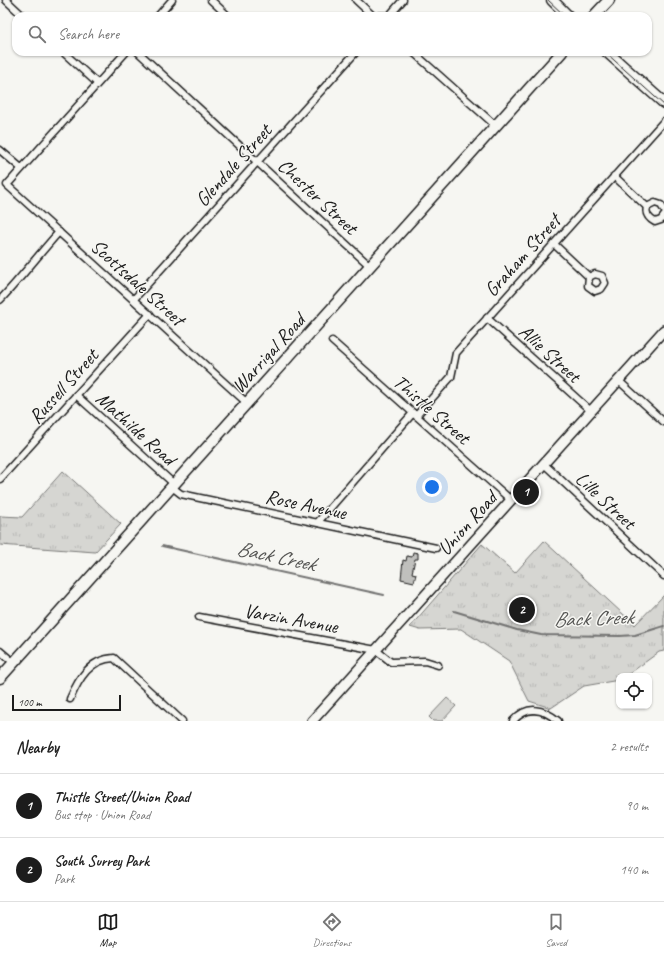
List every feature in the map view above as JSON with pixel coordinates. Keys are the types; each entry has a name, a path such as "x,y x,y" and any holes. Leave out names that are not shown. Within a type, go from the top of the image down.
{"main road":[{"path":"552,0 564,12"},
{"path":"598,12 609,0"},
{"name":"Warrigal Road","path":"0,678 558,56"},
{"path":"611,56 664,103"}],"street":[{"path":"6,0 19,12"},
{"path":"162,12 172,0"},
{"path":"211,0 224,12"},
{"path":"356,0 370,12"},
{"path":"392,12 403,0"},
{"path":"67,56 97,83"},
{"path":"0,150 21,168 122,56"},
{"name":"Chester Street","path":"142,56 370,266"},
{"name":"Glendale Street","path":"134,299 352,56"},
{"path":"417,56 496,126"},
{"name":"Graham Street","path":"318,522 414,415 451,377 456,353 664,121"},
{"name":"Scottsdale Street","path":"21,168 7,185 247,403"},
{"path":"614,176 647,207"},
{"path":"647,207 655,203 661,205 664,210"},
{"path":"647,207 646,212 649,219 655,222 661,220 664,216"},
{"path":"0,300 59,232"},
{"path":"554,244 589,277"},
{"name":"Russell Street","path":"0,479 150,314"},
{"name":"Allie Street","path":"487,318 591,411"},
{"name":"Union Road","path":"312,721 664,330"},
{"name":"Thistle Street","path":"332,342 511,500"},
{"path":"619,381 664,422"},
{"name":"Mathilde Road","path":"76,395 173,486"},
{"name":"Lille Street","path":"544,464 664,576"},
{"name":"Rose Avenue","path":"173,486 181,494 436,548"},
{"name":"Varzin Avenue","path":"199,617 376,650"},
{"path":"376,650 391,662 425,661 438,665"},
{"path":"0,651 14,663"},
{"path":"70,699 79,679 89,667 104,658 114,658 182,721"},
{"path":"513,721 527,710 534,709 544,711 558,721"}],"green space":[{"path":"63,471 121,524 95,552 0,545 0,516 22,517"},
{"path":"544,541 635,625 664,595 664,651 659,652 630,673 616,673 616,681 584,686 551,708 529,701 509,661 461,629 420,630 410,627 482,544 515,573"},
{"path":"447,698 456,706 442,721 433,721 429,717"}],"building":[{"path":"413,552 418,553 418,559 415,559 412,573 416,574 414,582 401,579 403,560 406,561 407,556 412,557"}],"waterway":[{"name":"Back Creek","path":"162,546 384,595"},
{"name":"Back Creek","path":"454,611 517,630 541,635 635,635 664,626"}],"tram line":[{"path":"548,0 561,12"},
{"path":"609,56 664,105"}],"place":[{"name":"Thistle Street/Union Road","path":"526,492"},
{"name":"South Surrey Park","path":"522,610"}]}
